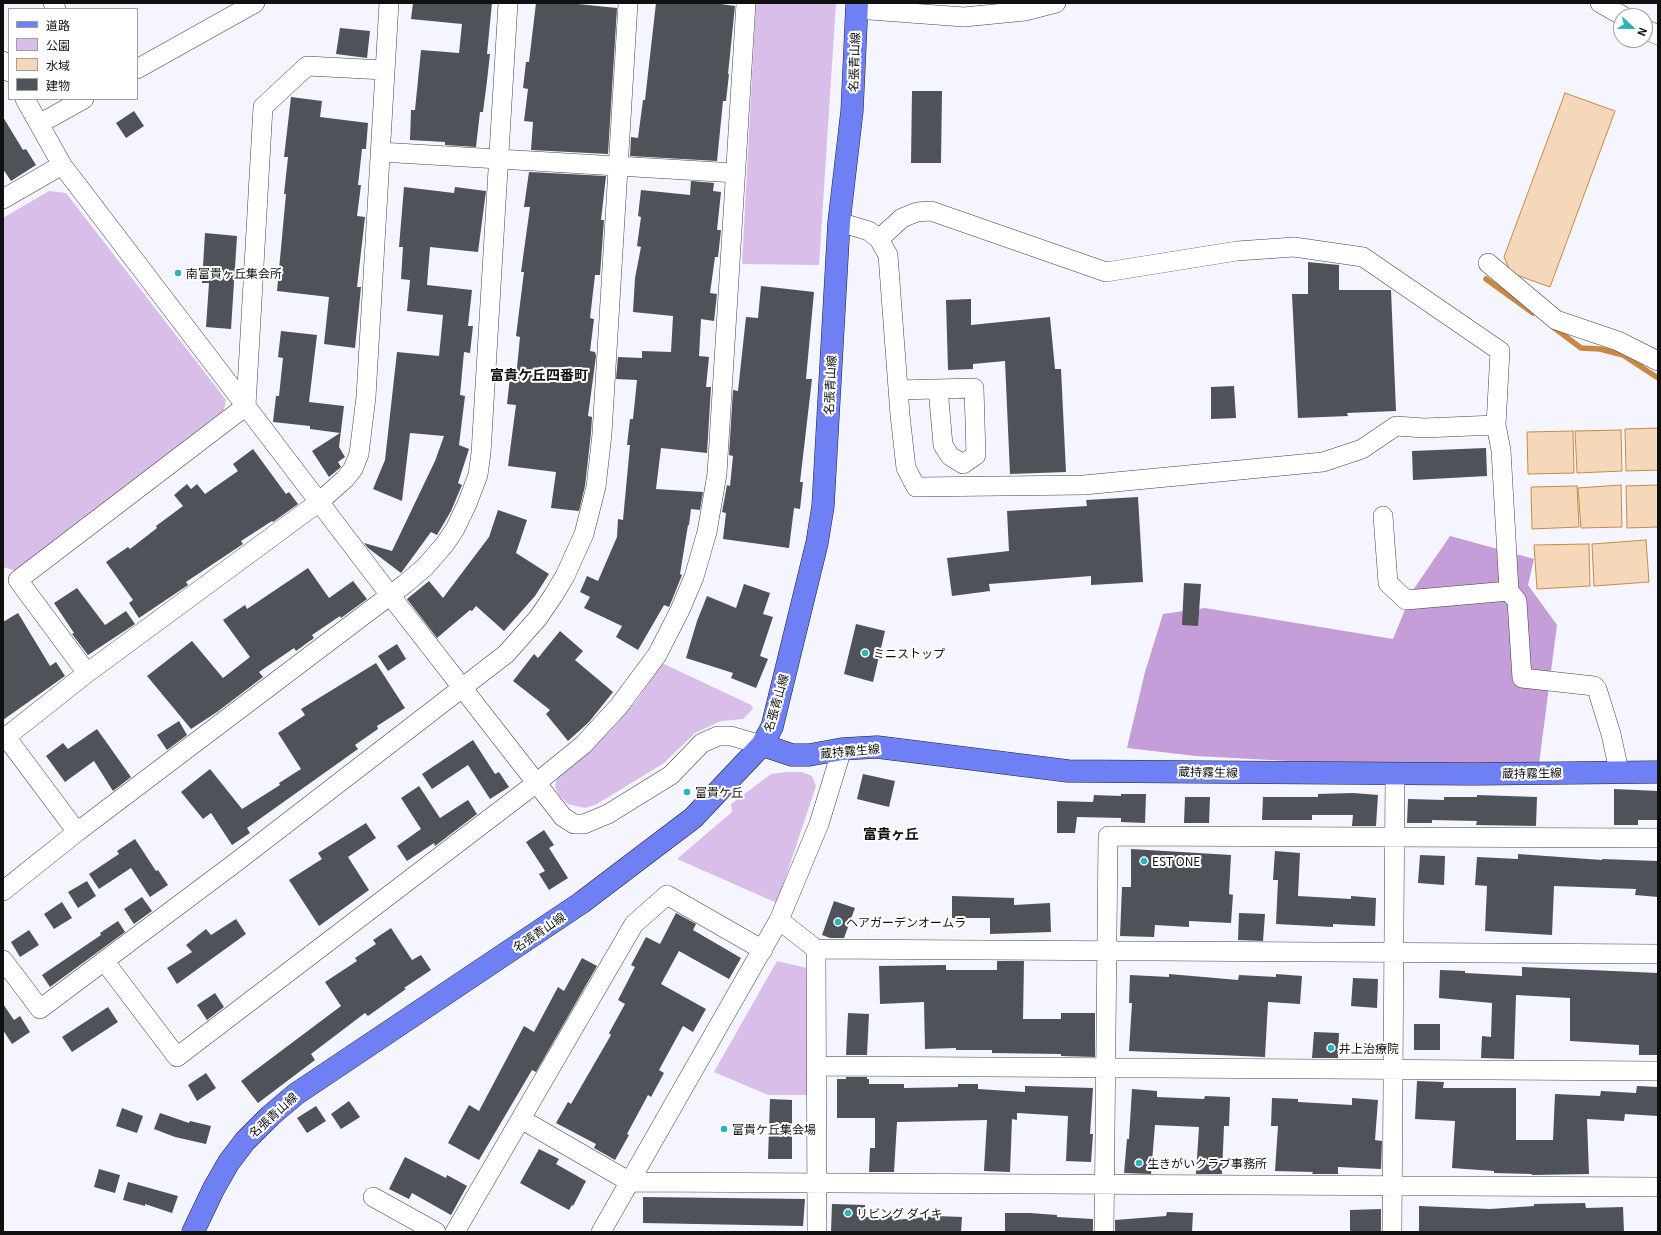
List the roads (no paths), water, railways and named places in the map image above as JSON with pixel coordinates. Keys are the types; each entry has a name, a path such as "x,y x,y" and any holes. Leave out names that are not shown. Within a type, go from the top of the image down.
{"main road":[{"name":"名張青山線","path":"193,1232 214,1188 229,1162 245,1141 296,1094 581,903 693,818 762,745 772,727 817,543 823,506 839,222 852,111 856,6"},
{"name":"蔵持霧生線","path":"762,745 792,755 809,755 877,747 1068,771 1474,774 1619,771 1658,772"}],"street":[{"path":"138,69 255,3"},
{"path":"78,832 6,737 87,673 319,502 345,479 353,469 359,454 362,438 389,3"},
{"path":"3,890 426,567 445,544 467,504 478,475 481,453 508,3"},
{"path":"3,960 40,1009 105,962 506,654 538,618 565,576 584,534 596,487 602,434 617,165 628,3"},
{"path":"105,962 177,1057 535,784 583,745 601,727 638,683 663,645 694,576 707,532 717,474 746,3"},
{"path":"856,6 964,17 1025,11 1056,3"},
{"path":"1600,3 1613,10"},
{"path":"3,61 8,70"},
{"path":"246,406 263,107 308,66 384,70"},
{"path":"25,100 62,165 535,784 563,817 574,824 584,824 608,814 671,775 702,743 718,736 731,736 762,745"},
{"path":"39,124 82,100"},
{"path":"380,152 736,173"},
{"path":"3,199 62,165"},
{"path":"879,239 902,218 917,212 931,211 1106,272 1237,252 1294,247 1363,257 1500,351 1496,425 1501,450 1509,591 1517,601 1522,678 1594,686 1597,689 1611,734 1619,771"},
{"path":"839,222 869,231 879,239 888,255 898,390 906,468 916,487 1084,484 1323,462 1362,449 1396,426 1424,428 1496,425"},
{"path":"1488,263 1556,320 1618,341 1658,361"},
{"path":"898,390 974,388 976,455 963,464"},
{"path":"938,389 943,445 950,456 963,464"},
{"path":"87,673 10,577 246,406"},
{"path":"963,464 963,486"},
{"path":"1383,516 1388,583 1406,600 1509,591"},
{"path":"601,1232 779,920 819,824 842,750"},
{"path":"1392,1232 1395,773"},
{"path":"1104,1232 1107,1067 1106,951 1108,836 1658,838"},
{"path":"455,1232 634,924 668,894 763,950"},
{"path":"779,920 816,949 1658,954"},
{"path":"816,949 818,1066 817,1232"},
{"path":"818,1066 1658,1071"},
{"path":"521,1119 630,1182 818,1182 1392,1187 1658,1187"},
{"path":"373,1197 436,1232"}],"water":[{"path":"1565,93 1615,111 1550,287 1511,273 1504,257"},
{"path":"1658,428 1658,470 1626,471 1625,429"},
{"path":"1621,430 1622,471 1577,473 1575,431"},
{"path":"1573,431 1574,473 1528,474 1527,432"},
{"path":"1621,485 1622,527 1581,528 1578,488"},
{"path":"1658,485 1658,527 1627,528 1626,486"},
{"path":"1577,486 1579,527 1532,529 1531,487"},
{"path":"1646,540 1649,582 1594,586 1592,544"},
{"path":"1589,544 1590,586 1537,589 1534,545"}],"waterway":[{"path":"1486,279 1533,313"},
{"path":"1553,327 1581,348 1600,349 1623,355 1658,378"}],"place":[{"name":"南富貴ヶ丘集会所","path":"178,273"},
{"name":"ミニストップ","path":"865,653"},
{"name":"富貴ケ丘","path":"687,792"},
{"name":"EST ONE","path":"1144,861"},
{"name":"ヘアガーデンオームラ","path":"838,922"},
{"name":"井上治療院","path":"1331,1048"},
{"name":"富貴ケ丘集会場","path":"724,1129"},
{"name":"生きがいクラブ事務所","path":"1139,1163"},
{"name":"リビング ダイキ","path":"848,1213"}],"district":[{"name":"富貴ケ丘四番町","path":"539,375"},
{"name":"富貴ヶ丘","path":"891,834"}]}
